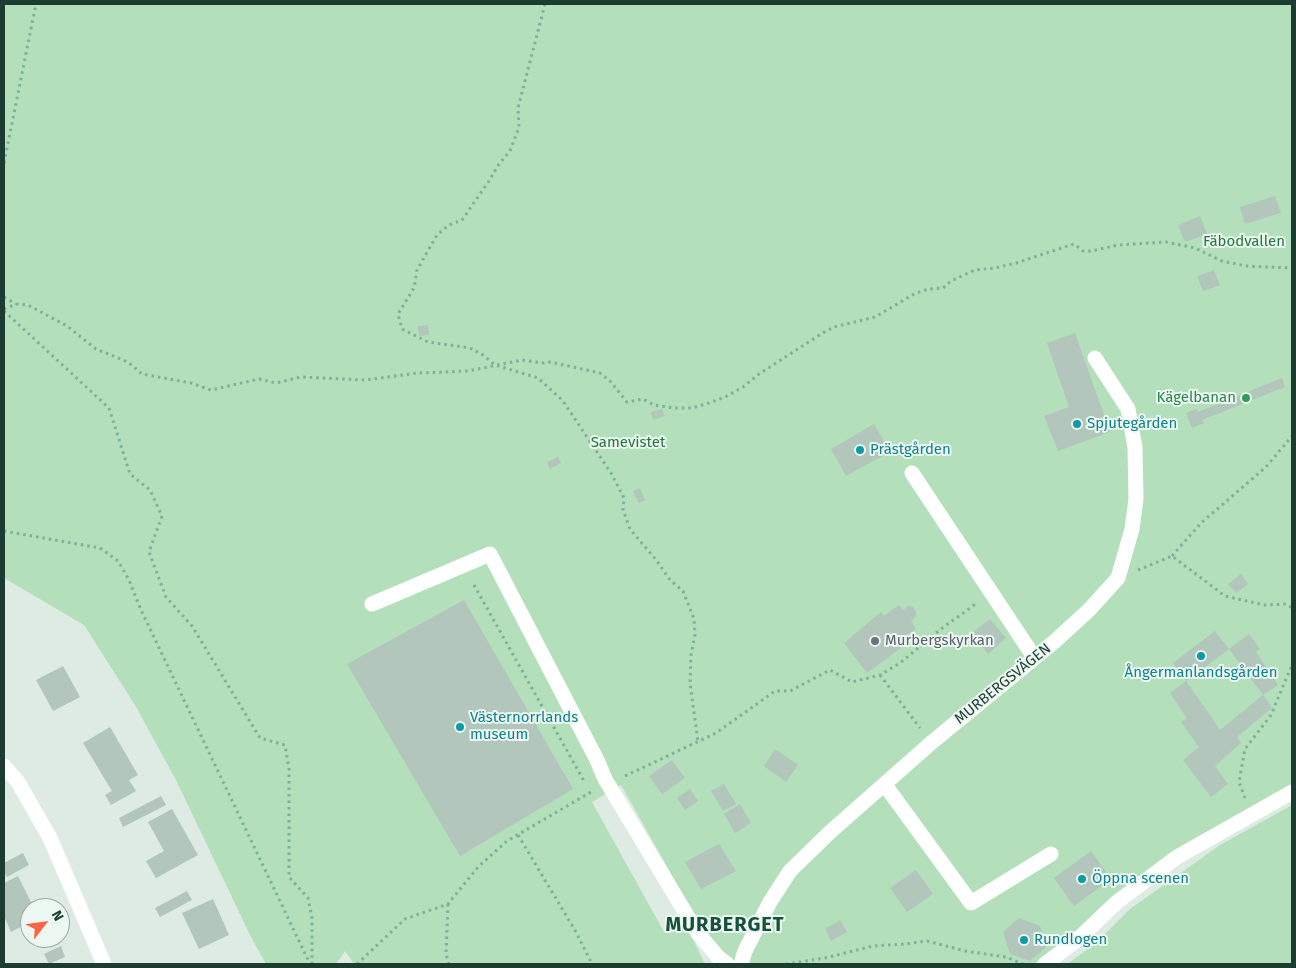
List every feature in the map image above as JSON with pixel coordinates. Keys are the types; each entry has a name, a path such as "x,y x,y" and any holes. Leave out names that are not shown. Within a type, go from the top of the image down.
{"street":[{"name":"MURBERGSVÄGEN","path":"740,964 770,902 790,871 829,833 931,743 1054,642 1089,610 1118,578 1132,530 1136,499 1135,447 1128,409 1095,358"},
{"path":"912,473 1034,657"},
{"path":"372,604 490,554 597,760 605,779 697,932 718,957 727,964"},
{"path":"556,682 570,676"},
{"path":"4,766 18,782 50,838 104,964"},
{"path":"885,785 971,903 1051,854"},
{"path":"1045,964 1076,941 1117,902 1177,857 1292,792"}],"path":[{"path":"4,163 36,4"},
{"path":"544,4 518,108 519,127 510,150 462,220 449,224 437,235 417,270 414,288 398,314 402,328 428,342 470,348 495,365 538,378 563,401 611,473 624,498 623,510 630,529 670,580 682,591 694,619 690,683 698,742"},
{"path":"4,297 16,304 28,305 67,326 96,349 121,358 142,374 212,390 259,379 276,383 301,377 365,380 418,373 468,371 522,360 550,362 600,373 610,381 627,402 643,399 654,405 692,408 725,397 743,387 759,374 820,334 834,327 875,317 916,293 929,289 943,288 975,270 1016,263 1074,244 1083,251 1091,251 1118,246 1166,242 1195,248 1222,261 1246,266 1292,268"},
{"path":"16,304 4,310 109,408 130,474 150,490 162,516 149,552 166,598 192,626 260,738 285,745 289,769 289,877 308,898 312,918 311,964"},
{"path":"1118,578 1172,556 1201,523 1266,467 1292,436"},
{"path":"4,531 100,548 118,561 129,580 149,627 311,964"},
{"path":"1172,556 1226,596 1264,605 1286,604 1292,608"},
{"path":"474,585 590,793"},
{"path":"357,964 405,919 448,904 478,866 507,842 590,793 605,779 623,777 698,742 716,733 775,691 790,691 830,670 852,682 880,675 900,663 941,629 992,592"},
{"path":"1256,813 1244,797 1240,782 1244,749 1271,715 1292,665"},
{"path":"880,675 931,743"},
{"path":"518,835 576,932 592,964"},
{"path":"448,904 446,954 449,964"},
{"path":"786,964 873,946 906,944 927,940 965,951 1006,957 1023,964"}],"green space":[{"path":"4,4 1292,4 1292,784 1179,850 1034,964 719,964 709,941 621,785 592,802 664,932 684,921 705,964 354,964 345,951 336,964 266,964 251,937 176,780 135,705 84,625 4,578"},
{"path":"1292,805 1292,964 1067,964 1095,944 1130,909 1220,845"}],"building":[{"path":"1275,196 1281,213 1245,224 1240,207"},
{"path":"1200,216 1207,234 1185,242 1178,225"},
{"path":"1214,270 1220,285 1203,291 1197,276"},
{"path":"428,325 429,335 419,336 418,326"},
{"path":"1075,333 1110,432 1058,451 1044,416 1069,407 1047,343"},
{"name":"Kägelbanan","path":"1282,378 1285,387 1202,420 1204,423 1192,428 1186,413 1197,409 1198,412"},
{"path":"662,409 665,416 653,420 651,412"},
{"name":"Prästgården","path":"874,424 890,452 846,476 831,449"},
{"path":"558,457 561,463 550,469 547,462"},
{"path":"640,488 645,500 639,503 633,491"},
{"path":"1241,574 1248,584 1236,593 1228,584"},
{"name":"Västernorrlands museum","path":"464,600 573,789 460,856 347,664"},
{"name":"Murbergskyrkan","path":"899,605 903,610 908,606 913,607 916,616 911,621 916,629 902,639 906,644 867,673 844,643 881,612 884,616"},
{"path":"990,619 1006,638 988,654 972,633"},
{"name":"Ångermanlandsgården","path":"1215,631 1229,649 1186,681 1173,663"},
{"path":"1249,634 1260,649 1256,652 1278,685 1263,695 1229,649"},
{"path":"63,666 80,697 53,711 36,680"},
{"path":"1186,681 1220,730 1263,695 1272,708 1237,737 1241,743 1215,766 1228,784 1211,797 1183,760 1199,747 1181,722 1187,718 1170,693"},
{"path":"110,727 138,775 129,780 136,791 111,805 105,795 112,791 83,743"},
{"path":"775,749 798,765 786,782 764,766"},
{"path":"672,760 685,778 662,794 649,776"},
{"path":"724,784 736,804 723,811 711,791"},
{"path":"690,789 698,801 685,810 677,798"},
{"path":"161,796 166,805 123,827 119,818"},
{"path":"740,804 751,823 735,833 724,814"},
{"path":"172,809 198,855 156,878 146,861 164,851 148,822"},
{"path":"719,844 736,871 701,889 685,862"},
{"name":"Öppna scenen","path":"1091,851 1111,879 1074,906 1054,878"},
{"path":"23,853 29,865 7,877 4,872 4,863"},
{"path":"916,870 933,894 907,912 890,888"},
{"path":"18,876 29,898 20,898 20,927 11,932 4,916 4,883"},
{"path":"187,891 192,900 160,917 155,908"},
{"path":"213,899 229,935 199,949 182,913"},
{"name":"Rundlogen","path":"1019,918 1040,926 1046,947 1030,961 1010,954 1003,932"},
{"path":"840,920 847,932 831,941 825,929"},
{"path":"57,948 62,948 65,957 49,964 44,954"}],"place":[{"name":"Kägelbanan","path":"1246,398"},
{"name":"Spjutegården","path":"1077,424"},
{"name":"Prästgården","path":"860,450"},
{"name":"Murbergskyrkan","path":"875,641"},
{"name":"Ångermanlandsgården","path":"1201,656"},
{"name":"Västernorrlands museum","path":"460,727"},
{"name":"Öppna scenen","path":"1082,879"},
{"name":"Rundlogen","path":"1024,940"}],"district":[{"name":"MURBERGET","path":"725,925"}],"park label":[{"name":"Fäbodvallen","path":"1244,242"},
{"name":"Samevistet","path":"628,443"}]}
